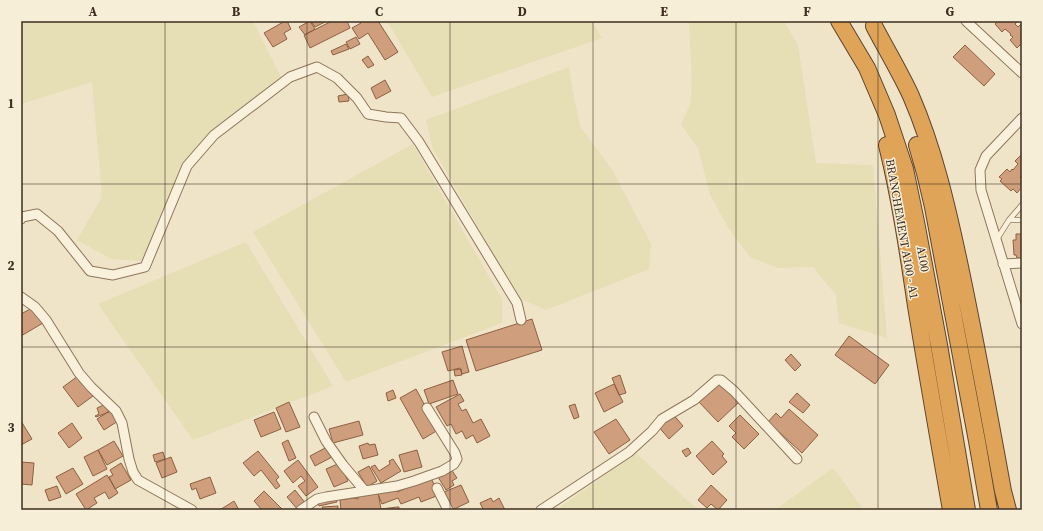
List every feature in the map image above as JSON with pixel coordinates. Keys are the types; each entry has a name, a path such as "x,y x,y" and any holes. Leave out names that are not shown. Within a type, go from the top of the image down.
{"highway":[{"name":"A100","path":"839,21 867,68 887,116 905,169 918,230 967,510"},
{"name":"A100","path":"873,24 902,94 926,173 958,333 989,510"},
{"path":"873,24 911,96 937,172 948,211 972,322 1006,510"},
{"name":"BRANCHEMENT A100 - A1","path":"867,68 893,168 951,510"}],"street":[{"path":"966,21 1022,73"},
{"path":"21,219 22,217 37,214 58,231 90,271 113,275 146,267 186,166 214,135 290,77 317,67 337,78 357,98 368,114 401,118 419,142 517,303 521,320"},
{"path":"1022,118 986,156 980,170 981,190 1022,324"},
{"path":"1003,264 1022,263"},
{"path":"21,297 34,307 46,320 79,373 116,411 122,423 133,472 138,480 192,510"},
{"path":"541,510 629,452 662,420 694,400 717,380 721,380 734,391 797,459"},
{"path":"301,510 317,499 405,484 442,471 454,464 457,459 455,453 427,408"},
{"path":"314,417 326,441 364,490"},
{"path":"437,488 448,510"}],"lane":[{"path":"996,240 1009,220 1022,205"},
{"path":"1009,220 1022,220"}],"shaded area":[{"path":"21,21 253,21 284,83 198,151 155,244 142,261 111,259 77,240 102,197 92,82 21,104"},
{"path":"387,21 592,21 602,38 432,97"},
{"path":"689,21 784,21 798,45 816,163 873,165 887,338 839,323 836,295 813,267 778,268 750,257 729,229 710,195 698,148 681,124 690,105 692,81"},
{"path":"569,67 580,126 613,171 651,244 649,269 546,310 519,298 433,149 426,120"},
{"path":"413,144 502,299 502,323 346,382 253,232"},
{"path":"246,242 333,386 193,440 98,304"},
{"path":"636,453 698,510 556,510"},
{"path":"833,468 864,510 775,510"}],"building":[{"path":"287,21 291,29 284,33 287,39 273,47 264,33"},
{"path":"310,21 315,29 305,35 299,27"},
{"path":"311,21 327,21 315,27"},
{"path":"332,21 347,21 350,28 310,48 304,35"},
{"path":"359,21 378,21 398,52 385,60 368,33 359,39 352,28 361,23"},
{"path":"996,21 1018,21 1015,24 1018,27 1021,24 1022,25 1022,46 1020,45 1017,48 1010,40 1013,37 1010,35 1011,34 1005,29 1002,32 995,24 997,22"},
{"path":"356,37 360,44 350,49 346,42"},
{"path":"346,44 349,49 333,55 331,51"},
{"path":"965,45 995,74 984,86 953,57"},
{"path":"368,56 374,65 368,68 362,60"},
{"path":"385,80 391,91 376,99 371,88"},
{"path":"348,94 349,101 339,102 338,96"},
{"path":"1022,154 1022,175 1020,177 1022,179 1022,187 1017,193 1013,189 1011,191 1000,181 1002,179 999,177 1007,169 1010,172 1012,169 1013,170 1018,164 1015,161"},
{"path":"1016,234 1022,234 1022,258 1017,258 1016,255 1014,255 1013,240 1016,240"},
{"path":"34,307 43,323 21,336 21,314"},
{"path":"532,319 542,350 476,371 466,340"},
{"path":"849,336 889,365 875,384 835,355"},
{"path":"462,346 469,372 462,374 460,368 448,371 442,352"},
{"path":"791,354 801,365 795,371 785,360"},
{"path":"461,369 462,375 455,376 454,370"},
{"path":"620,375 626,393 619,395 612,378"},
{"path":"78,376 93,396 78,407 63,387"},
{"path":"453,380 458,394 429,404 424,390"},
{"path":"719,381 739,402 718,422 698,401"},
{"path":"614,384 623,402 604,412 595,393"},
{"path":"416,389 438,430 423,439 400,398"},
{"path":"393,390 396,398 388,401 386,393"},
{"path":"797,393 810,405 803,413 789,402"},
{"path":"460,394 464,401 458,404 462,411 466,409 473,423 481,419 490,436 477,443 473,435 466,439 462,431 456,434 451,424 447,426 436,407"},
{"path":"289,402 300,427 286,432 276,408"},
{"path":"106,404 109,412 96,417 95,416 99,414 97,408"},
{"path":"575,404 579,417 574,419 569,406"},
{"path":"789,409 818,435 802,453 768,422 776,413 781,418"},
{"path":"111,410 118,421 104,430 97,419"},
{"path":"274,412 281,429 261,437 254,420"},
{"path":"672,413 683,426 669,439 658,426"},
{"path":"740,415 759,434 744,449 732,437 736,433 729,426"},
{"path":"616,419 630,440 609,454 594,432"},
{"path":"21,421 32,439 21,445"},
{"path":"359,421 363,435 333,443 329,429"},
{"path":"72,423 82,438 69,448 58,433"},
{"path":"288,440 296,458 289,461 282,443"},
{"path":"114,441 123,456 107,465 98,450"},
{"path":"712,441 724,454 722,456 727,462 713,475 696,456"},
{"path":"368,443 369,445 375,444 378,455 363,459 359,446"},
{"path":"327,447 332,457 315,466 310,456"},
{"path":"688,448 691,453 686,457 682,451"},
{"path":"98,450 107,469 93,476 84,457"},
{"path":"417,450 422,467 404,472 399,455"},
{"path":"258,451 279,477 276,480 280,486 276,489 261,470 254,476 243,463"},
{"path":"163,452 165,459 155,462 153,455"},
{"path":"171,457 177,472 162,478 156,463"},
{"path":"393,459 401,471 381,483 371,467 375,465 379,471 390,464 389,461"},
{"path":"298,460 318,487 306,496 298,486 305,481 301,476 293,483 284,471"},
{"path":"21,462 34,463 32,485 21,484"},
{"path":"121,463 131,480 115,489 109,477 113,475 110,470"},
{"path":"340,463 348,481 334,487 326,469"},
{"path":"369,466 377,481 367,487 358,472"},
{"path":"73,468 83,484 66,494 56,477"},
{"path":"451,469 457,478 452,481 454,485 446,490 438,477"},
{"path":"107,475 118,493 109,499 105,492 94,498 97,503 86,510 76,494"},
{"path":"210,477 216,493 200,499 196,488 192,490 190,484"},
{"path":"431,478 439,495 421,502 419,497 401,504 398,498 382,504 378,494 395,487 397,492"},
{"path":"461,485 469,502 452,510 444,492"},
{"path":"711,485 727,500 718,510 711,504 707,508 698,500"},
{"path":"57,486 61,497 49,501 45,490"},
{"path":"295,490 306,504 298,510 287,497"},
{"path":"264,491 282,509 281,510 262,510 254,501"},
{"path":"378,492 381,509 399,507 399,510 341,510 340,500 354,498 358,499 359,495"},
{"path":"335,496 337,502 319,506 317,500"},
{"path":"491,498 493,502 499,498 505,510 481,510 483,509 480,503"},
{"path":"234,501 239,510 219,510 223,508"},
{"path":"338,506 338,510 323,510 322,507"}]}
